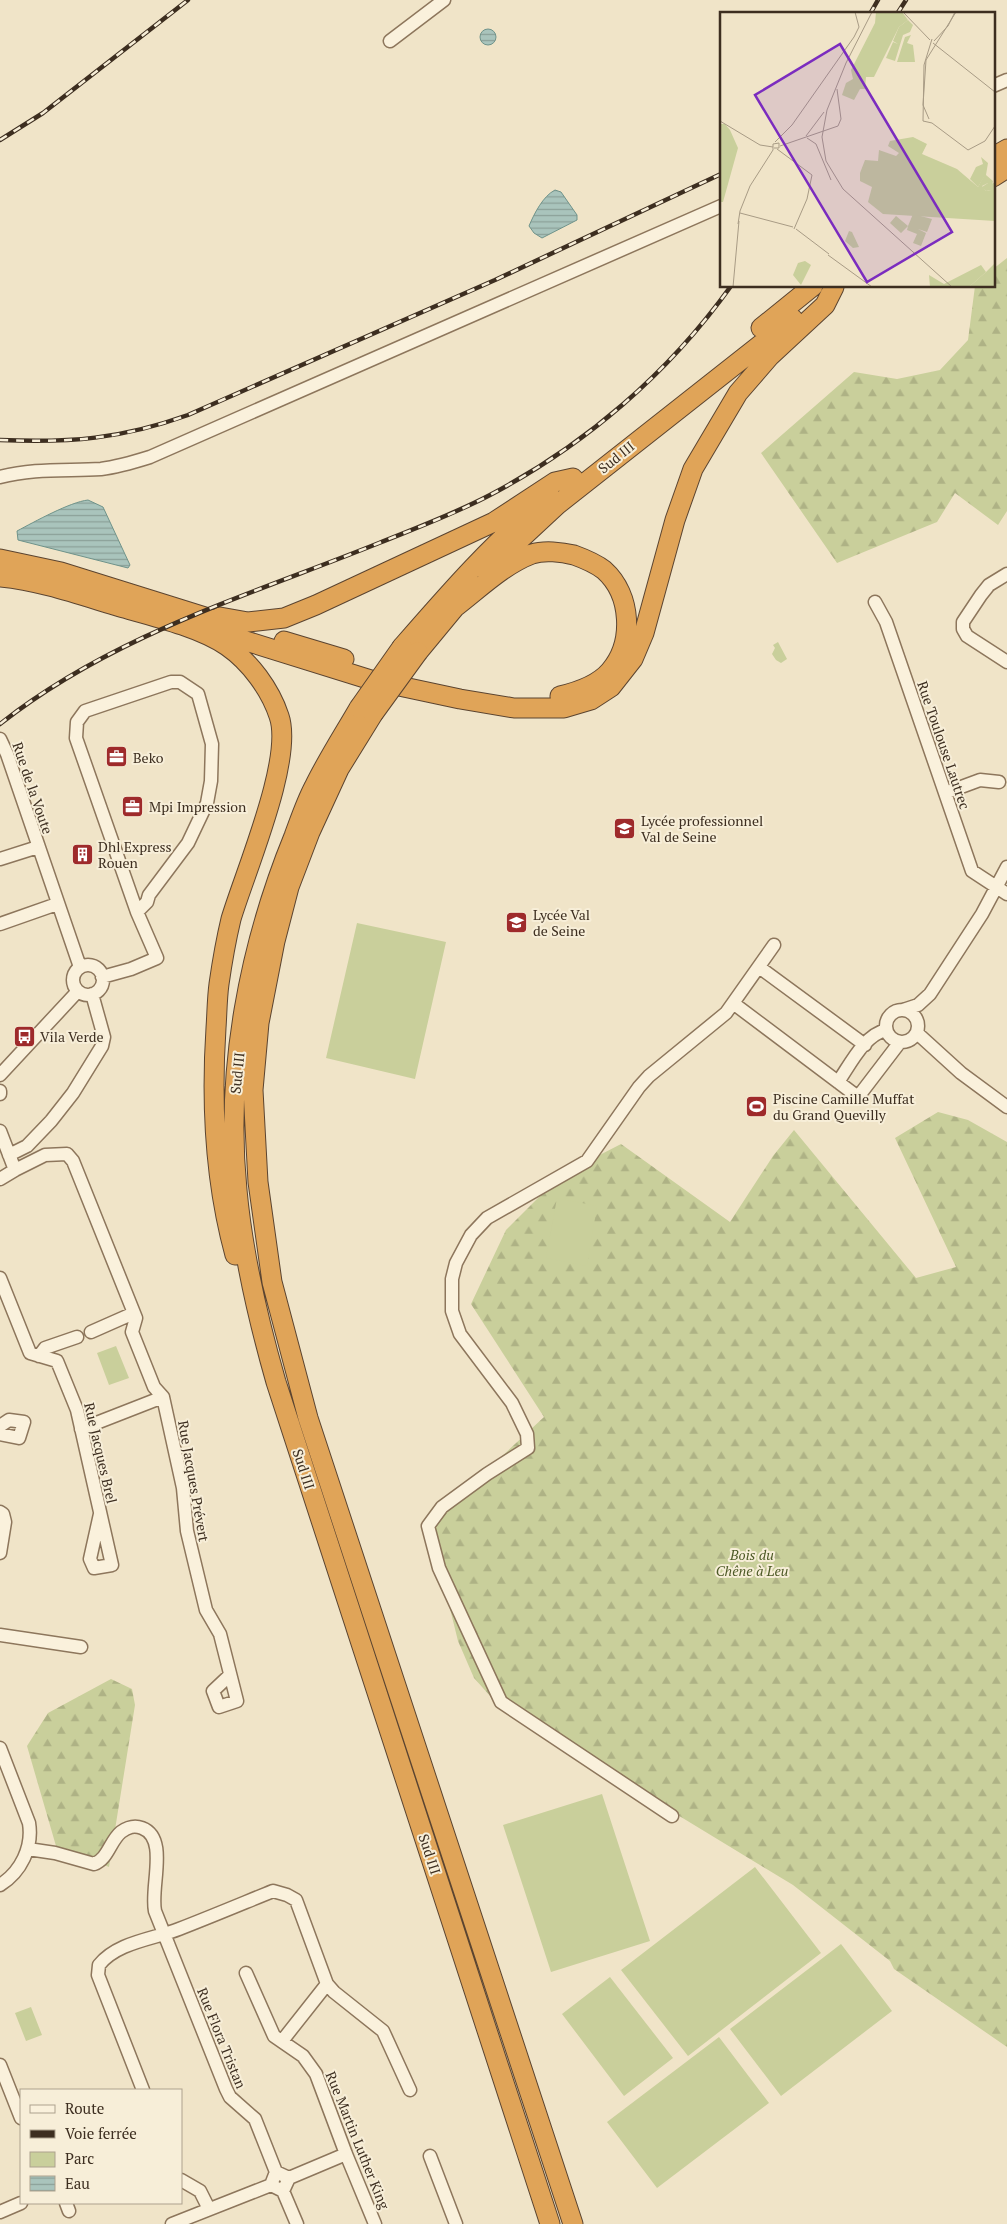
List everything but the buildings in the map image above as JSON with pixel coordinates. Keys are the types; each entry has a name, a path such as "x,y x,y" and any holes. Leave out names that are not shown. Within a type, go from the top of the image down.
{"highway":[{"path":"994,156 1007,149"},
{"path":"994,176 1007,168"},
{"name":"Sud III","path":"410,649 473,566 519,521 810,288"},
{"path":"164,620 193,625 371,680 450,697 514,708 564,708 591,700 611,687 633,659 644,633 676,520 693,469 738,393 770,356 825,305 834,288"},
{"name":"Sud III","path":"410,649 454,608 487,570 557,506 628,447 834,288"},
{"path":"185,610 248,622 284,618 316,606 494,522 555,482 573,478"},
{"path":"0,559 60,572 410,677 492,693 546,698 576,692 596,682 610,671 620,653 626,635 626,616 623,600 615,583 604,570 589,560 563,552 534,554 508,566 454,608"},
{"path":"0,577 42,584 164,620 207,636 226,646 246,663 262,683 280,717 282,746 274,786 231,921 220,976 214,1057 215,1124 220,1180 228,1230 247,1302 276,1382"},
{"path":"366,711 410,649"},
{"name":"Sud III","path":"366,711 313,788 280,868 259,934 243,1021 235,1096 236,1189 244,1248 253,1292 276,1382 550,2224"},
{"name":"Sud III","path":"366,711 310,832 290,886 275,941 260,1024 253,1090 258,1182 272,1282 308,1418 573,2224"}],"street":[{"path":"390,42 444,0"},
{"path":"994,86 1007,80"},
{"path":"0,477 61,469 101,468 137,461 157,454 720,206"},
{"path":"1007,574 990,585 981,595 963,622 962,629 967,636 1007,662"},
{"name":"Rue Toulouse Lautrec","path":"874,602 886,622 972,871 1002,891"},
{"path":"102,976 131,969 157,958 137,912 76,738 77,722 85,711 171,682 180,682 198,694 212,744 207,803 188,843 149,895 148,902 137,912"},
{"name":"Rue de la Voute","path":"0,739 8,754 57,904 80,967"},
{"path":"945,793 980,780 999,782"},
{"name":"Rue de la Voute","path":"0,859 38,847"},
{"path":"930,994 918,1005 891,1014 886,1023 886,1030 891,1037 900,1042 910,1040 917,1028 930,994 982,914 1002,891 1007,868"},
{"path":"0,924 57,904"},
{"path":"672,1816 501,1702 439,1568 428,1526 442,1508 487,1474 528,1448 527,1434 512,1403 460,1334 452,1311 452,1279 456,1263 472,1235 487,1218 587,1161 648,1076 726,1013 774,945"},
{"path":"93,966 102,976 101,986 92,994 86,995 78,991 73,979 76,970 80,967 93,966"},
{"path":"759,967 865,1045"},
{"path":"0,1075 78,991"},
{"path":"9,1155 27,1146 51,1121 73,1094 102,1046 104,1038 92,994"},
{"path":"733,1003 858,1097 900,1042"},
{"path":"903,1010 914,1015 917,1028 961,1073 1007,1108"},
{"path":"838,1082 865,1045 881,1031 886,1030"},
{"path":"0,1130 15,1170 0,1179"},
{"name":"Rue Jacques Prévert","path":"15,1170 46,1155 67,1154 73,1161 136,1318 132,1332 154,1387 163,1397 183,1488 187,1531 206,1610 220,1634 230,1675"},
{"name":"Rue Jacques Brel","path":"0,1278 30,1353 57,1361 77,1410 100,1514"},
{"path":"90,1332 134,1313"},
{"path":"39,1356 45,1348 77,1337"},
{"path":"82,1429 163,1397"},
{"path":"0,1426 9,1420 24,1422 19,1438 0,1434"},
{"path":"0,1512 3,1514 4,1522 0,1554"},
{"path":"0,1635 81,1647"},
{"path":"0,1748 29,1823 30,1840 28,1849 19,1865 0,1885"},
{"name":"Rue Flora Tristan","path":"28,1849 55,1853 94,1864 102,1860 113,1841 122,1831 135,1826 147,1830 152,1835 157,1847 153,1901 164,1934 226,2090 230,2098 254,2119 276,2172"},
{"path":"143,2089 97,1969 107,1956 272,1892 287,1895 296,1900 328,1984 334,1992 383,2031 410,2090"},
{"name":"Rue Martin Luther King","path":"246,1973 274,2036 303,2056 314,2070 375,2224"},
{"path":"282,2042 328,1984"},
{"path":"0,2065 20,2115"},
{"path":"283,2191 289,2178 346,2154"},
{"path":"430,2156 456,2224"},
{"path":"172,2224 270,2185 276,2172 289,2178"},
{"path":"182,2181 200,2191 209,2209"},
{"path":"270,2185 283,2191 297,2224"},
{"path":"0,2212 20,2203"}],"green space":[{"path":"1007,258 1007,511 998,525 955,493 937,522 837,563 761,453 854,372 897,379 940,370 968,340 975,288 994,288 994,268"},
{"path":"778,642 787,659 781,663 772,654 775,648 773,645"},
{"path":"357,923 446,942 415,1079 326,1058"},
{"name":"Bois du Chêne à Leu","path":"938,1112 968,1120 1007,1142 1007,2047 894,1969 890,1961 793,1885 500,1707 474,1678 458,1641 429,1524 544,1417 471,1304 506,1230 561,1175 621,1144 730,1222 773,1156 794,1130 916,1278 956,1267 895,1138"},
{"path":"557,1198 597,1206 587,1266 546,1258"},
{"path":"116,1346 129,1378 109,1385 97,1353"},
{"path":"111,1679 132,1689 135,1705 109,1867 56,1846 27,1746 48,1713"},
{"path":"602,1794 650,1941 551,1972 503,1825"},
{"path":"755,1867 821,1953 688,2056 621,1970"},
{"path":"841,1944 892,2011 781,2096 730,2029"},
{"path":"610,1977 673,2058 624,2096 562,2014"},
{"path":"31,2007 42,2035 26,2041 15,2013"},
{"path":"719,2037 769,2103 657,2188 607,2122"}],"water":[{"path":"485,29 491,29 496,34 494,43 485,45 480,40 480,34"},
{"path":"555,190 561,192 577,215 577,220 542,238 534,233 529,226 543,201"},
{"path":"88,500 103,507 130,565 128,568 18,540 17,531 62,508"}],"railway":[{"path":"0,140 43,113 188,0"},
{"path":"871,12 878,0"},
{"path":"898,12 906,0"},
{"path":"0,440 49,441 95,438 140,429 188,415 495,280 720,174"},
{"path":"0,724 43,693 88,666 135,642 231,600 449,515 525,475 559,454 591,430 652,378 680,349 729,288"}],"place":[{"name":"Beko","path":"117,757"},
{"name":"Mpi Impression","path":"133,806"},
{"name":"Lycée professionnel Val de Seine","path":"625,828"},
{"name":"Dhl Express Rouen","path":"82,854"},
{"name":"Lycée Val de Seine","path":"517,922"},
{"name":"Vila Verde","path":"24,1036"},
{"name":"Piscine Camille Muffat du Grand Quevilly","path":"757,1106"}]}
